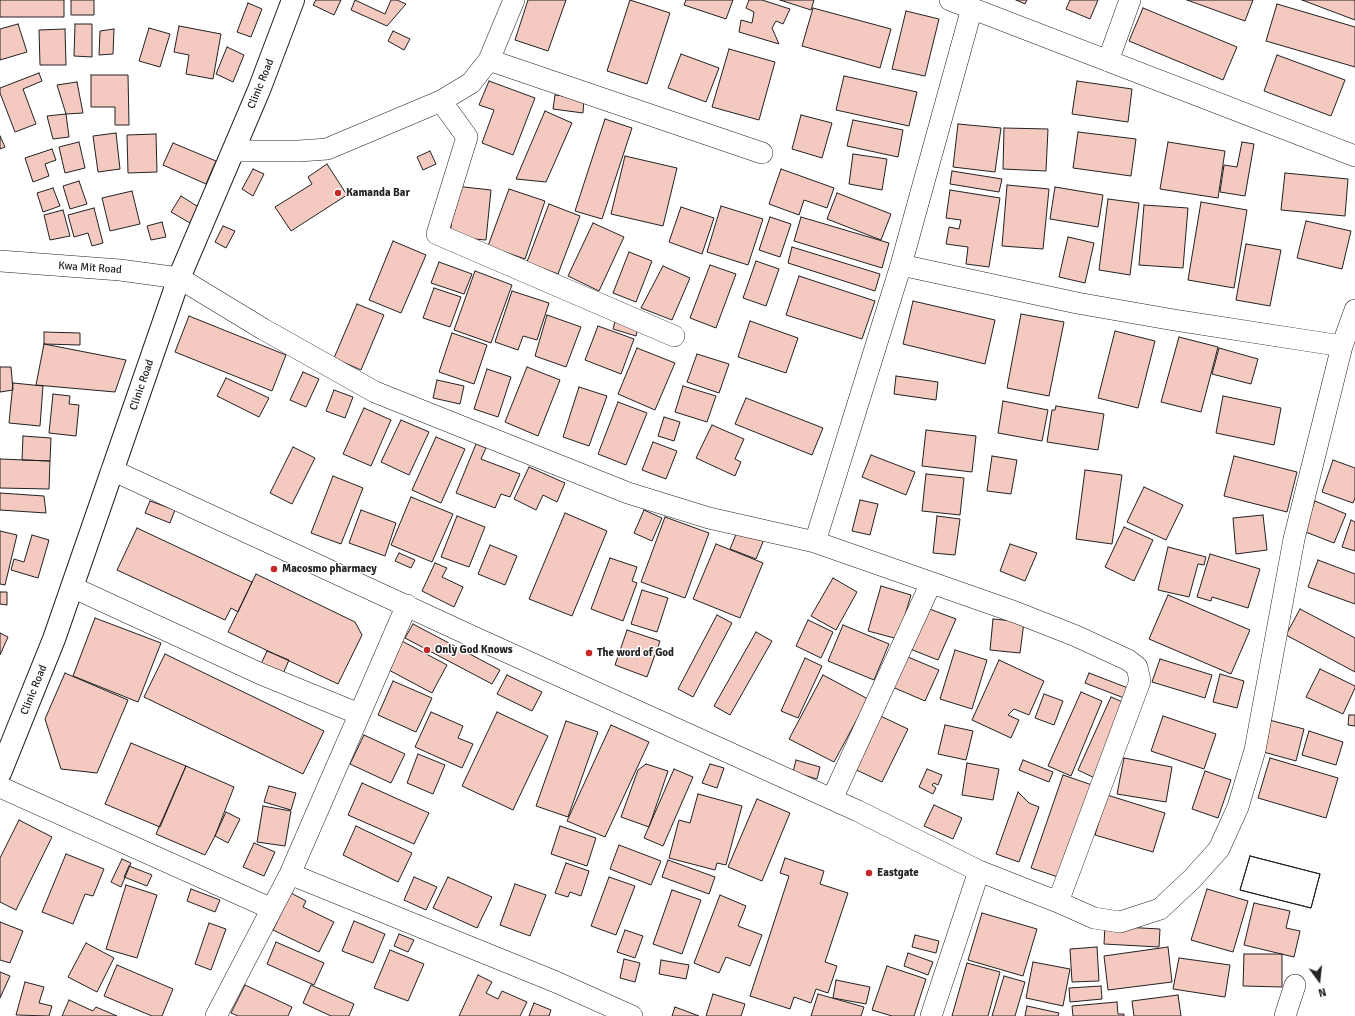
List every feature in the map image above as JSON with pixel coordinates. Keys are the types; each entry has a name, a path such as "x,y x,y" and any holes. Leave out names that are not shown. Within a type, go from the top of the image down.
{"street":[{"name":"Clinic Road","path":"0,773 54,639 178,278 259,90 293,0"},
{"path":"233,150 299,151 327,149 441,101 471,84 489,60 514,0"},
{"path":"950,0 1108,61 1353,150"},
{"path":"1108,61 1130,0"},
{"path":"816,542 901,265 972,8"},
{"path":"489,60 762,153"},
{"path":"441,101 467,137 438,234 674,336"},
{"name":"Kwa Mit Road","path":"0,262 120,270 178,278"},
{"path":"901,265 1077,303 1174,320 1342,346"},
{"path":"178,278 262,329 375,392 628,493 709,518 816,542 1015,612 1076,636 1128,660 1137,667 1140,681 1058,902"},
{"path":"112,470 478,639 832,799 979,871 1094,918 1120,922 1160,909 1192,879 1219,849 1238,807 1255,750 1294,539 1342,346 1355,310"},
{"path":"832,799 931,583"},
{"path":"72,587 261,674 359,714"},
{"path":"216,1016 290,874 407,605"},
{"path":"0,787 272,909"},
{"path":"931,1016 979,871"},
{"path":"290,874 556,982 632,1016"},
{"path":"1285,1016 1295,985"}],"building":[{"path":"0,0 64,0 64,17 0,17"},
{"path":"71,0 94,0 94,15 71,15"},
{"path":"316,0 341,0 334,15 313,5"},
{"path":"355,0 385,14 391,0 397,0 406,4 387,26 351,10"},
{"path":"528,0 566,0 548,51 515,40"},
{"path":"630,0 670,13 647,84 607,71"},
{"path":"686,0 733,0 726,19 684,5"},
{"path":"749,0 762,0 790,9 783,24 776,21 772,28 779,44 739,32 741,20 752,23 754,12 746,8"},
{"path":"780,0 814,0 811,10"},
{"path":"1016,0 1027,0 1025,4"},
{"path":"1070,0 1098,0 1090,19 1066,9"},
{"path":"1187,0 1253,0 1245,21"},
{"path":"1302,0 1355,0 1355,20"},
{"path":"248,3 262,9 251,37 237,32"},
{"path":"1277,4 1355,27 1355,67 1266,41"},
{"path":"813,8 891,29 880,68 802,46"},
{"path":"1143,8 1237,47 1223,80 1129,41"},
{"path":"906,11 939,19 925,76 892,69"},
{"path":"18,24 27,52 0,60 0,29"},
{"path":"75,24 92,24 92,57 74,56"},
{"path":"179,26 221,34 213,79 186,74 189,55 174,52"},
{"path":"149,28 170,34 160,67 139,61"},
{"path":"65,29 66,65 40,65 39,30"},
{"path":"114,29 113,54 99,55 100,31"},
{"path":"393,31 410,39 404,50 388,41"},
{"path":"227,47 244,55 233,82 216,74"},
{"path":"729,49 775,62 759,120 712,107"},
{"path":"681,54 719,68 706,102 668,88"},
{"path":"1277,55 1345,80 1331,116 1264,91"},
{"path":"39,73 42,81 23,89 36,124 15,132 0,93 0,88"},
{"path":"91,75 128,75 129,125 115,125 115,107 91,107"},
{"path":"844,76 917,92 909,126 836,110"},
{"path":"489,81 535,98 513,155 482,143 494,110 479,105"},
{"path":"1077,81 1132,89 1128,122 1072,114"},
{"path":"77,82 83,113 66,114 57,85"},
{"path":"555,95 584,98 583,113 553,109"},
{"path":"545,111 572,123 546,182 516,179"},
{"path":"66,114 69,137 53,139 47,116"},
{"path":"801,115 832,123 822,158 792,149"},
{"path":"605,119 632,128 602,219 575,211"},
{"path":"853,120 903,130 898,157 847,146"},
{"path":"958,124 1001,128 995,172 953,167"},
{"path":"1004,128 1048,129 1046,171 1003,169"},
{"path":"1078,132 1136,139 1131,176 1073,168"},
{"path":"116,133 120,169 98,172 93,136"},
{"path":"156,134 157,172 128,173 127,135"},
{"path":"0,136 5,147 0,149"},
{"path":"79,142 85,168 65,173 59,147"},
{"path":"1168,142 1225,151 1218,198 1160,189"},
{"path":"1242,142 1254,144 1245,196 1220,192 1224,165 1237,167"},
{"path":"173,143 216,161 206,184 163,165"},
{"path":"52,149 56,160 45,164 49,176 33,182 25,158"},
{"path":"430,151 436,164 423,170 417,157"},
{"path":"853,154 887,159 882,190 849,184"},
{"path":"625,156 677,168 663,226 611,214"},
{"path":"327,164 347,195 291,231 275,207 312,184 308,177"},
{"path":"253,169 264,174 253,196 242,189"},
{"path":"781,169 834,188 827,208 804,200 799,215 769,204"},
{"path":"952,171 1002,179 999,192 950,184"},
{"path":"1285,173 1348,179 1345,216 1281,210"},
{"path":"79,181 87,204 70,209 63,186"},
{"path":"1007,185 1049,189 1043,249 1002,246"},
{"path":"455,186 491,190 486,240 450,237"},
{"path":"1055,187 1103,195 1098,227 1050,219"},
{"path":"53,188 60,206 43,212 37,193"},
{"path":"509,189 545,201 525,259 488,246"},
{"path":"950,190 1000,198 989,267 966,264 968,247 946,244 949,227 959,229 961,220 946,218"},
{"path":"132,191 140,224 110,231 102,198"},
{"path":"837,193 891,214 881,240 827,219"},
{"path":"181,196 200,208 190,223 171,212"},
{"path":"1108,199 1139,203 1130,275 1099,270"},
{"path":"1201,202 1247,210 1234,288 1188,280"},
{"path":"549,204 580,216 558,274 527,262"},
{"path":"1144,205 1188,208 1183,268 1139,265"},
{"path":"721,206 763,219 748,265 707,252"},
{"path":"681,207 714,218 702,254 669,242"},
{"path":"94,208 103,243 92,246 88,233 74,237 68,215"},
{"path":"63,210 70,236 50,240 44,215"},
{"path":"770,217 791,224 780,257 759,250"},
{"path":"801,217 889,243 882,268 794,241"},
{"path":"1306,221 1351,231 1342,269 1297,258"},
{"path":"162,222 166,237 151,240 147,226"},
{"path":"593,223 624,237 599,291 568,276"},
{"path":"223,226 235,231 226,248 215,242"},
{"path":"1068,237 1094,243 1085,283 1059,277"},
{"path":"393,241 426,255 401,313 369,300"},
{"path":"1246,244 1281,250 1270,306 1236,300"},
{"path":"792,247 880,274 875,291 788,263"},
{"path":"629,252 652,261 636,302 613,293"},
{"path":"756,261 779,269 766,306 743,298"},
{"path":"439,262 472,274 464,294 431,283"},
{"path":"710,265 736,274 716,328 690,318"},
{"path":"663,266 690,278 672,320 641,308"},
{"path":"475,271 512,285 491,343 454,330"},
{"path":"799,276 875,301 862,339 786,315"},
{"path":"434,288 461,297 450,327 423,318"},
{"path":"512,291 549,303 537,340 523,336 518,350 495,342"},
{"path":"913,301 995,320 985,364 903,344"},
{"path":"357,304 384,315 361,370 334,358"},
{"path":"1021,314 1064,322 1049,396 1007,388"},
{"path":"547,315 581,327 566,367 535,356"},
{"path":"189,316 286,355 272,391 175,352"},
{"path":"615,321 638,328 636,336 613,329"},
{"path":"750,321 798,338 786,373 738,357"},
{"path":"598,326 634,339 621,374 585,360"},
{"path":"1115,331 1155,341 1138,408 1098,398"},
{"path":"44,332 80,333 80,345 44,344"},
{"path":"452,333 487,345 474,384 439,372"},
{"path":"1179,337 1218,347 1201,412 1161,402"},
{"path":"44,344 126,360 115,392 36,385"},
{"path":"637,348 675,363 655,410 618,394"},
{"path":"1219,348 1258,359 1251,384 1212,374"},
{"path":"697,354 729,364 719,393 687,382"},
{"path":"0,367 11,367 13,390 0,392"},
{"path":"527,367 560,380 538,436 505,422"},
{"path":"487,369 511,377 498,417 474,409"},
{"path":"303,372 319,379 306,407 290,400"},
{"path":"896,376 938,382 936,400 894,394"},
{"path":"226,378 269,398 259,417 217,396"},
{"path":"437,380 464,386 460,404 433,398"},
{"path":"13,383 43,386 40,426 9,423"},
{"path":"683,386 716,396 707,422 675,412"},
{"path":"579,387 607,396 589,446 563,437"},
{"path":"334,390 353,397 345,418 326,411"},
{"path":"53,394 70,396 69,404 79,405 76,436 49,433"},
{"path":"1223,396 1281,408 1274,445 1216,433"},
{"path":"746,398 823,428 812,455 735,424"},
{"path":"1003,401 1048,410 1042,441 998,433"},
{"path":"618,402 647,413 626,465 598,454"},
{"path":"1056,406 1104,414 1098,450 1047,442 1052,410 1055,410"},
{"path":"364,408 391,420 371,466 343,454"},
{"path":"664,417 680,422 674,441 658,436"},
{"path":"401,420 429,432 409,475 381,462"},
{"path":"712,425 744,439 735,459 741,462 735,476 696,458"},
{"path":"926,430 976,436 972,472 922,466"},
{"path":"23,436 51,438 50,461 22,460"},
{"path":"436,437 465,449 441,503 412,490"},
{"path":"653,442 677,451 666,479 642,470"},
{"path":"476,444 486,448 481,459 520,474 510,497 501,494 495,508 456,493"},
{"path":"293,447 315,458 292,504 270,493"},
{"path":"871,455 915,472 906,495 862,477"},
{"path":"992,456 1017,460 1011,494 987,491"},
{"path":"1234,456 1297,472 1287,512 1224,496"},
{"path":"0,459 50,461 49,489 0,488"},
{"path":"1333,460 1355,468 1355,498 1353,503 1322,492"},
{"path":"529,467 565,483 557,502 543,495 536,510 514,499"},
{"path":"1085,470 1122,475 1112,544 1076,539"},
{"path":"926,474 964,478 960,515 922,511"},
{"path":"333,476 363,488 341,544 311,533"},
{"path":"1144,487 1183,505 1166,540 1127,522"},
{"path":"0,493 44,496 46,513 0,510"},
{"path":"411,497 453,514 432,562 391,545"},
{"path":"860,500 878,504 870,535 852,531"},
{"path":"150,501 175,510 170,523 145,513"},
{"path":"1315,501 1346,514 1334,543 1303,531"},
{"path":"361,510 396,523 385,556 349,543"},
{"path":"644,510 662,518 652,541 634,533"},
{"path":"565,513 607,531 572,616 529,599"},
{"path":"1263,515 1267,550 1236,554 1233,518"},
{"path":"457,516 485,527 469,567 441,557"},
{"path":"937,516 960,519 955,555 933,553"},
{"path":"665,517 709,533 685,598 641,582"},
{"path":"1351,520 1355,522 1355,551 1342,547"},
{"path":"739,527 765,537 756,559 730,549"},
{"path":"1124,527 1153,540 1134,581 1105,567"},
{"path":"137,528 252,582 238,612 231,608 225,620 117,570"},
{"path":"0,531 17,535 5,585 0,584"},
{"path":"32,535 49,540 38,578 11,570 14,559 24,562"},
{"path":"716,544 763,563 740,618 693,599"},
{"path":"1010,544 1037,553 1025,581 1000,571"},
{"path":"490,545 517,556 505,585 478,574"},
{"path":"1168,547 1206,557 1204,565 1198,564 1189,597 1158,590"},
{"path":"399,553 415,560 411,568 395,561"},
{"path":"1210,554 1260,569 1248,608 1212,597 1211,601 1197,597"},
{"path":"610,558 637,567 632,581 637,583 623,621 591,609"},
{"path":"1318,560 1355,574 1355,604 1308,587"},
{"path":"435,563 447,568 442,577 463,587 454,607 422,591"},
{"path":"256,574 355,622 362,635 338,684 228,632"},
{"path":"833,578 857,592 836,630 811,616"},
{"path":"881,586 911,595 898,639 868,631"},
{"path":"642,590 668,598 657,632 631,624"},
{"path":"0,592 7,592 7,605 0,604"},
{"path":"1168,595 1250,630 1231,674 1149,639"},
{"path":"927,608 956,619 938,660 910,649"},
{"path":"1300,609 1355,638 1355,672 1286,635"},
{"path":"717,615 732,623 693,697 678,689"},
{"path":"95,618 161,643 138,702 73,676"},
{"path":"993,619 1024,622 1020,653 990,650"},
{"path":"808,620 833,632 821,658 796,646"},
{"path":"413,624 500,670 492,684 405,638"},
{"path":"843,625 889,644 874,680 828,661"},
{"path":"627,630 660,641 647,677 615,665"},
{"path":"756,632 772,641 730,715 714,706"},
{"path":"0,633 8,637 0,655"},
{"path":"400,640 447,665 432,693 385,668"},
{"path":"955,650 987,660 972,709 940,699"},
{"path":"267,651 289,660 283,674 261,664"},
{"path":"896,652 939,670 925,701 883,683"},
{"path":"165,654 324,731 303,774 144,697"},
{"path":"805,658 822,666 798,718 781,711"},
{"path":"1160,659 1212,675 1205,698 1152,682"},
{"path":"999,660 1044,681 1029,715 1014,709 1008,715 1019,720 1011,738 972,720"},
{"path":"1320,669 1355,686 1343,714 1306,697"},
{"path":"65,673 128,700 97,773 61,769 45,719"},
{"path":"1089,673 1128,688 1124,698 1085,683"},
{"path":"1220,674 1244,681 1237,708 1213,702"},
{"path":"507,675 542,692 532,711 497,694"},
{"path":"823,675 868,699 834,762 789,739"},
{"path":"393,681 432,698 416,732 378,715"},
{"path":"1081,692 1102,701 1071,776 1048,766"},
{"path":"1044,694 1063,701 1054,725 1035,718"},
{"path":"1111,697 1132,706 1101,781 1078,770"},
{"path":"431,712 463,726 458,738 473,744 462,768 415,747"},
{"path":"497,712 548,736 513,810 462,786"},
{"path":"874,713 908,729 882,782 848,766"},
{"path":"1349,715 1355,715 1355,726 1348,725"},
{"path":"1163,716 1216,734 1204,769 1151,751"},
{"path":"1269,720 1304,729 1296,761 1260,751"},
{"path":"566,721 598,732 568,817 536,806"},
{"path":"611,725 649,742 605,837 567,821"},
{"path":"945,725 973,731 966,760 938,754"},
{"path":"1309,731 1343,742 1336,765 1302,755"},
{"path":"364,735 405,754 391,783 350,764"},
{"path":"131,743 186,766 160,827 105,804"},
{"path":"418,754 445,765 433,794 407,783"},
{"path":"1124,758 1172,767 1166,802 1117,794"},
{"path":"1270,758 1338,778 1326,818 1258,798"},
{"path":"796,760 820,767 817,779 793,772"},
{"path":"1023,760 1053,772 1049,782 1019,770"},
{"path":"967,763 999,769 993,800 962,795"},
{"path":"646,764 668,771 649,827 621,817 638,770"},
{"path":"710,764 724,768 717,788 702,783"},
{"path":"186,766 234,787 215,836 205,855 156,834"},
{"path":"674,769 693,777 663,846 644,838"},
{"path":"927,769 942,775 938,785 934,783 932,785 936,788 933,794 919,787"},
{"path":"1205,771 1231,780 1218,818 1192,809"},
{"path":"1063,775 1092,785 1061,878 1031,868"},
{"path":"362,783 429,813 414,844 348,815"},
{"path":"269,786 296,793 291,810 264,802"},
{"path":"1018,792 1029,803 1039,807 1019,862 996,854"},
{"path":"698,794 742,806 726,865 717,863 715,870 669,858 679,820 690,823"},
{"path":"1107,795 1165,813 1153,852 1095,835"},
{"path":"757,799 790,813 762,881 728,867"},
{"path":"934,805 962,818 953,839 924,826"},
{"path":"263,806 291,811 285,846 257,842"},
{"path":"226,812 240,819 228,843 215,836"},
{"path":"19,820 52,837 16,910 0,902 0,858"},
{"path":"356,826 412,853 398,882 343,855"},
{"path":"560,826 596,838 587,866 551,854"},
{"path":"254,843 275,852 264,876 243,867"},
{"path":"619,845 661,861 651,885 610,869"},
{"path":"66,854 104,869 93,896 85,894 73,924 42,912"},
{"path":"1250,856 1320,874 1311,908 1240,890"},
{"path":"1250,856 1320,874 1311,908 1240,890"},
{"path":"785,858 824,871 820,884 848,893 825,962 837,966 828,993 816,989 811,1003 794,997 790,1009 750,996 789,876 780,873"},
{"path":"122,859 131,863 121,887 111,882"},
{"path":"668,860 715,877 709,894 662,877"},
{"path":"566,863 589,871 581,896 570,892 568,897 555,893"},
{"path":"129,866 152,875 147,886 124,877"},
{"path":"414,877 437,887 426,910 404,900"},
{"path":"448,877 492,897 477,928 433,908"},
{"path":"609,877 635,886 616,935 591,926"},
{"path":"515,884 546,895 530,936 500,925"},
{"path":"126,885 157,895 137,958 106,949"},
{"path":"191,889 220,900 215,912 187,901"},
{"path":"1207,889 1248,901 1233,952 1191,940"},
{"path":"672,890 701,900 682,954 653,944"},
{"path":"291,893 306,901 303,907 334,922 319,952 273,930"},
{"path":"720,895 746,906 738,926 762,935 750,966 726,957 719,973 694,963"},
{"path":"1254,903 1290,911 1286,928 1300,931 1294,957 1244,945"},
{"path":"982,913 1037,929 1023,976 968,960"},
{"path":"354,921 385,934 373,963 342,951"},
{"path":"0,922 23,931 10,963 0,960"},
{"path":"209,923 226,929 211,970 195,964"},
{"path":"1105,926 1160,929 1159,947 1104,944"},
{"path":"625,930 643,936 635,958 617,952"},
{"path":"399,934 414,940 408,952 394,946"},
{"path":"915,935 939,941 936,953 912,947"},
{"path":"276,942 324,963 314,985 267,964"},
{"path":"86,943 114,958 97,992 68,977"},
{"path":"1097,947 1099,981 1072,982 1070,949"},
{"path":"1168,947 1172,982 1108,990 1104,956"},
{"path":"390,950 424,964 408,1001 374,988"},
{"path":"908,953 933,962 928,975 904,966"},
{"path":"1244,954 1282,954 1282,987 1243,986"},
{"path":"1179,958 1230,965 1225,997 1173,989"},
{"path":"624,959 640,963 635,982 620,978"},
{"path":"661,960 689,965 686,979 659,974"},
{"path":"1033,962 1070,969 1063,1006 1026,998"},
{"path":"967,963 1000,972 988,1016 952,1016"},
{"path":"117,965 173,989 162,1016 152,1016 104,996"},
{"path":"887,966 926,979 914,1016 892,1016 872,1010"},
{"path":"0,972 10,976 0,998"},
{"path":"478,975 492,982 486,993 498,999 502,991 527,1002 520,1016 459,1016"},
{"path":"1004,976 1025,982 1015,1016 992,1016"},
{"path":"836,980 870,987 866,1004 833,998"},
{"path":"25,982 44,987 39,1003 52,1006 49,1016 16,1015"},
{"path":"245,985 292,1007 288,1016 238,1016 231,1013"},
{"path":"311,985 354,1004 349,1016 331,1016 303,1003"},
{"path":"1101,986 1102,999 1070,1002 1069,988"},
{"path":"713,994 745,1004 741,1016 706,1016"},
{"path":"818,994 864,1007 861,1016 811,1016"},
{"path":"1178,995 1181,1016 1134,1016 1132,1001"},
{"path":"69,1000 93,1011 96,1007 117,1016 62,1016"},
{"path":"1117,1002 1118,1014 1124,1014 1124,1016 1073,1016 1072,1006"},
{"path":"534,1003 551,1010 549,1016 529,1016"},
{"path":"1027,1006 1059,1013 1058,1016 1025,1016"},
{"path":"675,1007 699,1016 672,1016"}],"place":[{"name":"Kamanda Bar","path":"338,193"},
{"name":"Macosmo pharmacy","path":"274,569"},
{"name":"Only God Knows","path":"427,650"},
{"name":"The word of God","path":"589,653"},
{"name":"Eastgate","path":"869,873"}]}
